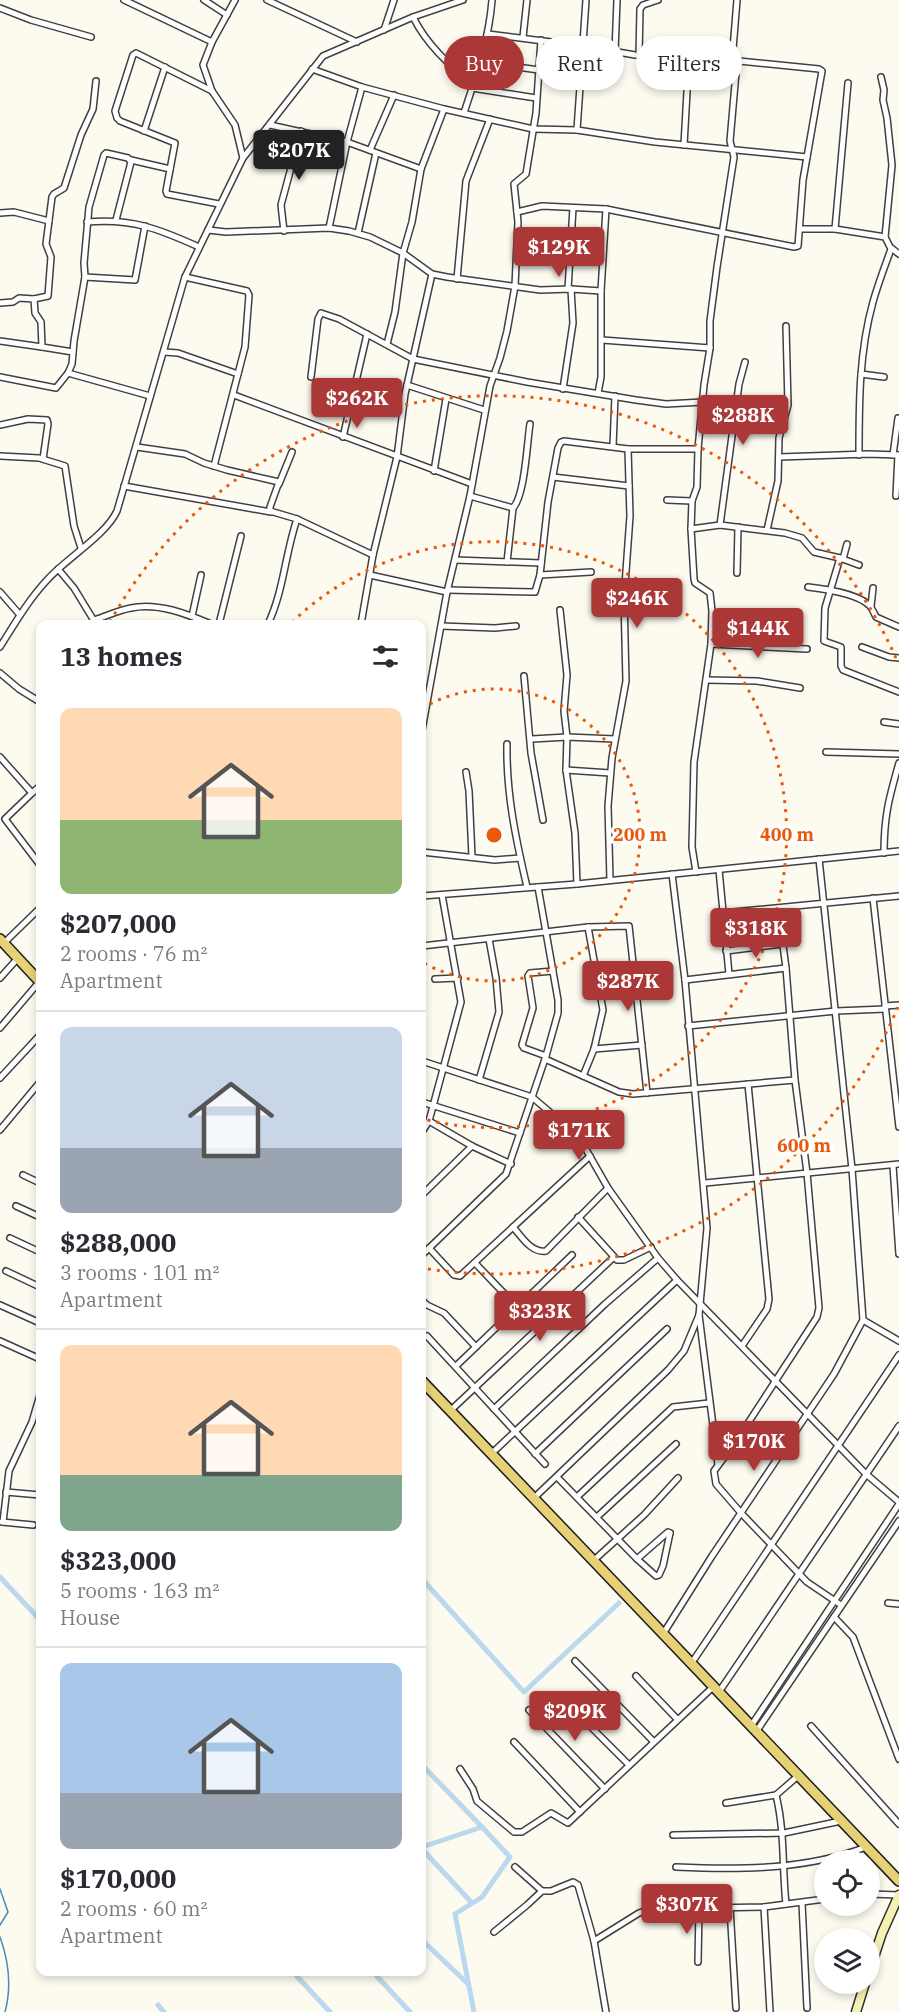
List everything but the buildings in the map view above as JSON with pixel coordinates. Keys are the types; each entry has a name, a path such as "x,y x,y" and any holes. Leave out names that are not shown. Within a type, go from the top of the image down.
{"main road":[{"path":"2,941 36,977"},
{"path":"426,1385 899,1881"}],"street":[{"path":"124,0 212,42"},
{"path":"204,0 227,15"},
{"path":"235,0 212,42 203,65 212,91 236,125 243,158"},
{"path":"267,0 357,42"},
{"path":"384,30 394,0"},
{"path":"0,647 47,579 114,517 137,447 185,277 243,158 323,56 413,17 461,0"},
{"path":"492,0 488,34 506,36"},
{"path":"523,36 527,0"},
{"path":"584,36 586,0"},
{"path":"616,36 617,0"},
{"path":"639,36 640,9 643,5 658,0"},
{"path":"734,36 737,0"},
{"path":"0,8 31,20 91,37"},
{"path":"413,17 444,61"},
{"path":"212,91 138,53 134,54 115,111 117,118 175,143 167,194 219,204"},
{"path":"517,212 533,207 606,209 794,247 800,244 803,180 822,73 821,70 742,61"},
{"path":"144,131 165,67"},
{"path":"312,69 362,87 444,109 533,129 577,130 655,142 807,157"},
{"path":"881,77 892,165 885,237 891,249 899,254"},
{"path":"0,303 14,302 20,298 47,297 49,293 51,257 46,244 52,197 64,188 81,135 91,114 96,81"},
{"path":"835,230 848,83"},
{"path":"329,228 347,142 362,87"},
{"path":"464,113 471,90"},
{"path":"493,90 536,98"},
{"path":"426,699 470,496 484,410 493,375 505,343 515,286 517,212 514,184 525,174 537,90"},
{"path":"577,130 580,90"},
{"path":"684,145 687,90"},
{"path":"696,872 692,847 694,762 711,644 711,597 710,593 695,583 691,529 692,501 697,487 698,449 710,348 710,321 734,157 730,141 734,90"},
{"path":"358,233 373,152 394,95"},
{"path":"387,344 421,169 444,109"},
{"path":"457,279 466,181 490,119"},
{"path":"270,125 347,142 421,169"},
{"path":"284,231 281,206 301,131"},
{"path":"0,377 56,388 68,373 72,364 85,277 84,263 90,199 104,155 109,153 170,170"},
{"path":"116,220 131,166 130,160"},
{"path":"563,389 573,323 570,289 573,208"},
{"path":"598,393 601,376 601,291 606,209"},
{"path":"0,213 14,212 49,220"},
{"path":"87,222 116,220 145,226 162,230 199,247"},
{"path":"85,277 135,280 145,226"},
{"path":"208,230 226,232 329,228 358,233 403,253 432,274 540,290 601,291"},
{"path":"800,229 835,230 885,237"},
{"path":"859,455 861,374 873,302 891,249"},
{"path":"362,620 373,555 398,457 406,385 432,274"},
{"path":"185,277 247,291 249,295 245,347 214,466"},
{"path":"34,299 35,313 41,322 42,347"},
{"path":"311,377 318,319 321,313 339,319 413,358 563,389 666,404 703,402"},
{"path":"767,530 778,481 779,438 788,405 786,326"},
{"path":"343,437 367,334"},
{"path":"602,340 710,348"},
{"path":"0,341 74,352"},
{"path":"164,352 178,353 238,374"},
{"path":"720,525 739,384 745,362"},
{"path":"68,373 150,396"},
{"path":"861,374 884,377"},
{"path":"406,385 484,410"},
{"path":"234,395 472,484"},
{"path":"613,446 615,396"},
{"path":"434,471 446,399"},
{"path":"896,496 898,418"},
{"path":"0,425 28,419 47,420 43,459"},
{"path":"507,562 513,508 518,502 521,491 530,424"},
{"path":"370,575 448,591 532,592 538,588 553,477 561,442 628,449 698,449"},
{"path":"137,447 185,454 214,466 277,481 279,484"},
{"path":"610,880 607,821 610,773 626,681 624,599 630,516 628,449"},
{"path":"271,512 270,507 292,452"},
{"path":"779,457 896,455"},
{"path":"0,456 43,459 63,465 67,469 74,526 81,548"},
{"path":"553,477 629,486"},
{"path":"124,486 271,512 297,519 373,555"},
{"path":"470,496 513,508"},
{"path":"666,500 692,501"},
{"path":"270,620 278,602 297,519"},
{"path":"691,529 720,525 767,530 802,538 814,552 859,565"},
{"path":"737,573 738,527"},
{"path":"220,620 241,536"},
{"path":"847,544 825,608 824,641 827,644 841,647 843,670 899,692"},
{"path":"455,560 541,563"},
{"path":"58,569 74,588 94,620"},
{"path":"540,575 591,572"},
{"path":"192,616 201,575"},
{"path":"808,587 830,590 871,606"},
{"path":"873,588 871,606 876,617 899,627"},
{"path":"0,592 20,615"},
{"path":"100,620 136,607 172,609 202,620"},
{"path":"560,610 567,675 564,711 567,737 566,770 575,833 578,884"},
{"path":"441,626 495,628 516,626"},
{"path":"711,644 807,649"},
{"path":"861,647 889,657 899,658"},
{"path":"0,673 36,700"},
{"path":"524,676 532,739 531,753 543,820"},
{"path":"706,680 757,681 800,688"},
{"path":"884,722 899,724"},
{"path":"532,739 567,737 615,739"},
{"path":"507,744 506,774 509,801 527,887"},
{"path":"826,752 899,754"},
{"path":"0,757 32,793"},
{"path":"884,853 886,807 899,763"},
{"path":"566,770 610,773"},
{"path":"466,772 472,857"},
{"path":"36,790 5,819 36,860"},
{"path":"426,896 578,884 899,851"},
{"path":"426,852 495,860 520,858"},
{"path":"663,1634 834,1374 863,1320 852,1169 819,859"},
{"path":"719,870 729,974"},
{"path":"672,874 705,1183 707,1228 699,1315 718,1465"},
{"path":"426,1251 499,1183 511,1164 545,1057 558,1013 558,1000 538,887"},
{"path":"426,1125 461,1002 442,895"},
{"path":"722,914 899,896"},
{"path":"873,898 899,1127"},
{"path":"778,908 791,1016 795,1080 807,1173 819,1308 817,1317 714,1471 716,1484 741,1513 807,1582 841,1605"},
{"path":"2,941 36,911"},
{"path":"426,946 588,927 629,926 647,1093"},
{"path":"583,1076 594,1049 603,1010 588,927"},
{"path":"479,1080 499,1012 489,939"},
{"path":"726,951 782,944"},
{"path":"0,978 18,958"},
{"path":"685,980 786,968"},
{"path":"553,971 530,973 528,976 533,1008 522,1045 583,1076 619,1092 633,1094 795,1080"},
{"path":"435,979 458,978"},
{"path":"0,1028 36,986"},
{"path":"688,1026 899,1005"},
{"path":"0,1078 36,1039"},
{"path":"594,1049 642,1046"},
{"path":"426,1062 532,1097 573,1133 590,1156 608,1188 658,1258 677,1280 866,1474 899,1503 753,1729"},
{"path":"742,1346 767,1309 769,1299 748,1084"},
{"path":"0,1130 36,1087"},
{"path":"426,1103 520,1133"},
{"path":"429,1120 472,1146 511,1164"},
{"path":"426,1191 472,1146"},
{"path":"429,1248 454,1275 460,1276 590,1156"},
{"path":"705,1183 896,1165 899,1254"},
{"path":"23,1175 36,1181"},
{"path":"513,1227 534,1250 546,1251 608,1188"},
{"path":"16,1206 36,1215"},
{"path":"578,1217 617,1260 624,1260 651,1246"},
{"path":"10,1238 36,1250"},
{"path":"456,1366 572,1254"},
{"path":"450,1411 614,1257"},
{"path":"494,1409 605,1304 658,1258"},
{"path":"475,1263 517,1307"},
{"path":"6,1271 36,1285"},
{"path":"491,1454 677,1280"},
{"path":"426,1304 444,1313 476,1347"},
{"path":"0,1305 36,1321"},
{"path":"534,1498 678,1359 684,1351 699,1315"},
{"path":"863,1320 899,1341"},
{"path":"535,1454 667,1329"},
{"path":"427,1336 545,1464"},
{"path":"0,1341 36,1357"},
{"path":"692,1664 899,1355"},
{"path":"578,1497 673,1407 709,1403"},
{"path":"33,1525 2,1522 9,1471 36,1409"},
{"path":"460,1769 471,1785 477,1802 514,1832 522,1832 551,1813 568,1823 677,1719 716,1689 899,1426"},
{"path":"597,1517 676,1444"},
{"path":"557,1477 617,1539 637,1559 656,1576 659,1575 663,1566 670,1533 668,1532 637,1559"},
{"path":"593,1561 644,1515 678,1478"},
{"path":"6,1492 36,1495"},
{"path":"753,1729 834,1617 899,1521"},
{"path":"892,1532 899,1537"},
{"path":"888,1604 899,1604"},
{"path":"834,1617 853,1637 899,1760"},
{"path":"575,1661 653,1742"},
{"path":"636,1676 677,1719"},
{"path":"562,1698 629,1765"},
{"path":"530,1710 605,1789"},
{"path":"811,1726 898,1820"},
{"path":"514,1742 580,1812"},
{"path":"726,1803 777,1795 798,1776"},
{"path":"777,1795 784,1833 783,1866 786,1904"},
{"path":"673,1835 784,1833 842,1821"},
{"path":"676,1868 783,1866 850,1853 866,1846"},
{"path":"515,1867 542,1891 551,1891 576,1883 594,1941 606,2012"},
{"path":"494,1932 542,1891"},
{"path":"880,1894 899,1895 880,1939"},
{"path":"594,1941 644,1910 730,1908 814,1901"},
{"path":"802,1903 807,2008"},
{"path":"764,1906 770,2012"},
{"path":"730,1908 736,2008"},
{"path":"698,1962 699,1909"},
{"path":"856,2012 862,1994"}],"waterway":[{"path":"0,1577 36,1616"},
{"path":"426,1583 524,1692 619,1603"},
{"path":"426,1769 482,1827"},
{"path":"426,1846 482,1827 510,1857 482,1897 455,1914 474,2012"},
{"path":"426,1853 472,1903"},
{"path":"0,1889 8,1912 0,1925"},
{"path":"0,1937 6,1956 8,1974 5,2012"},
{"path":"426,1944 468,1984"},
{"path":"297,1976 330,2012"},
{"path":"377,1976 410,2012"},
{"path":"158,2005 164,2012"}]}
